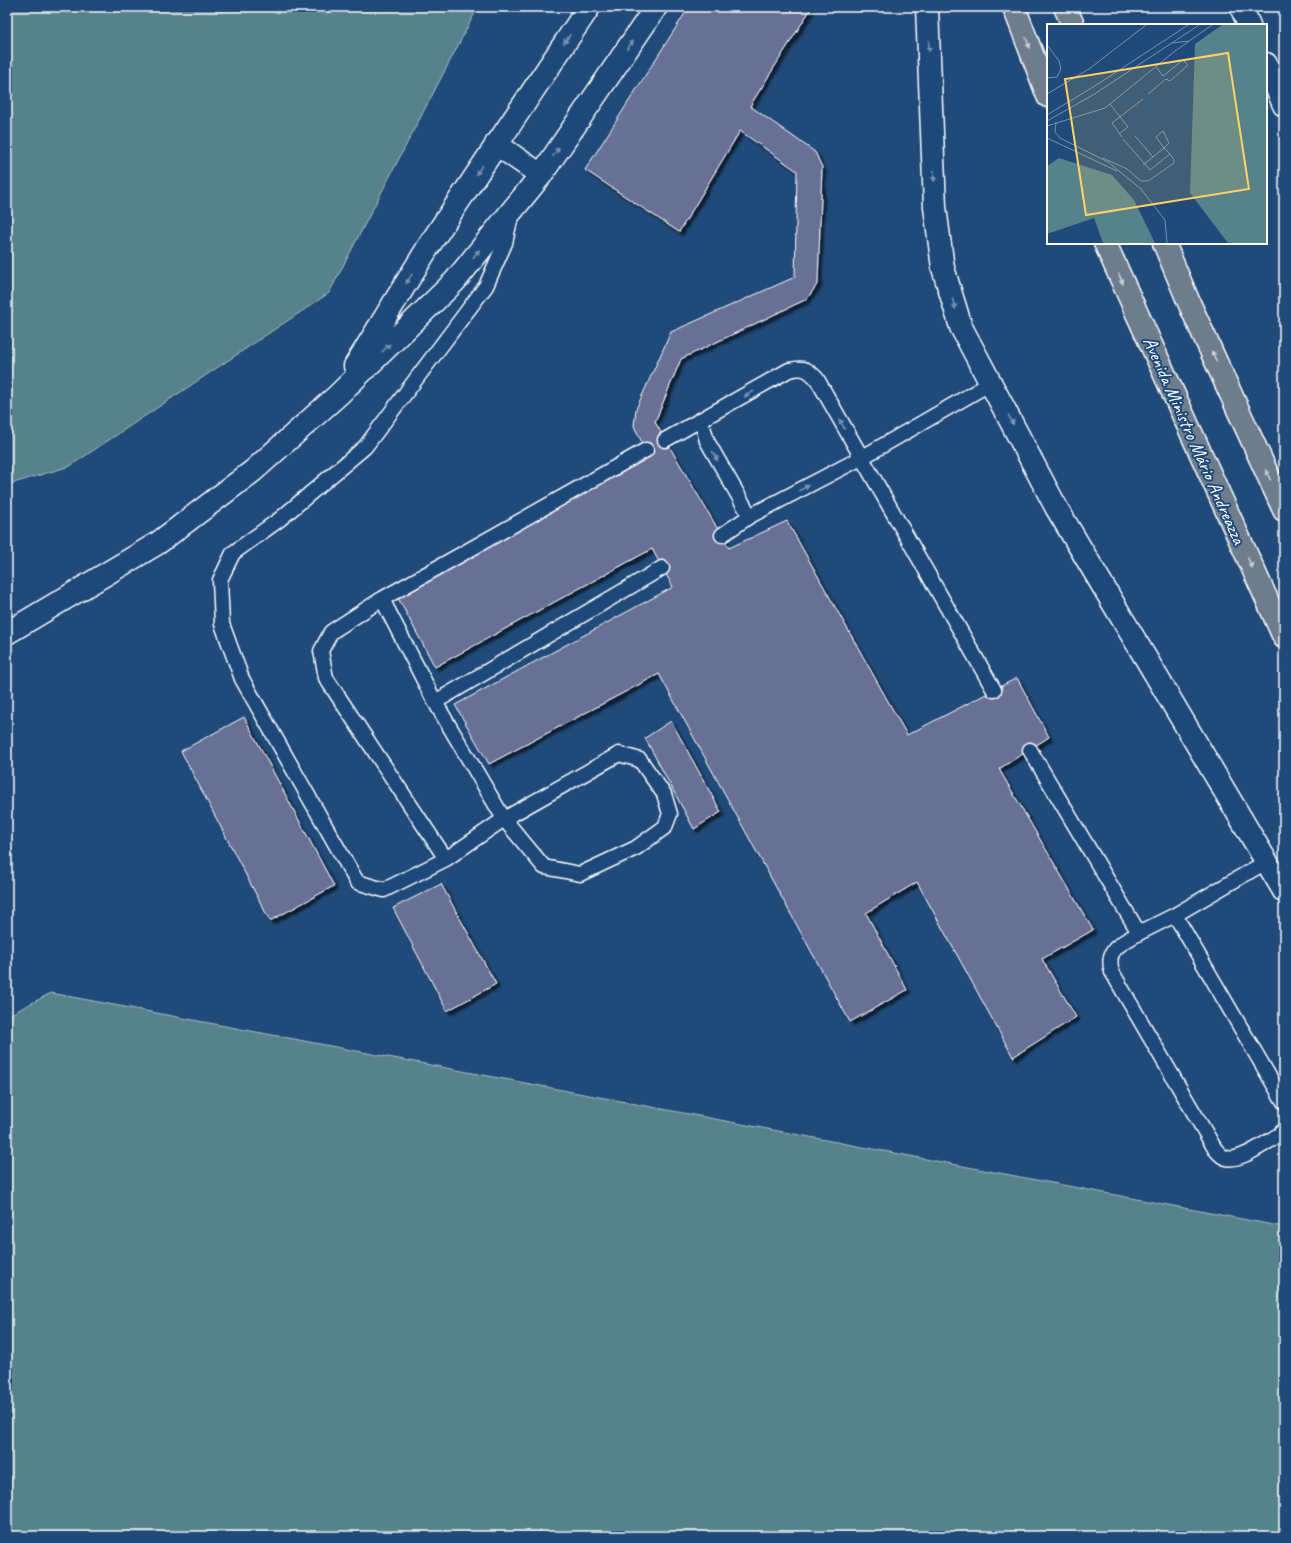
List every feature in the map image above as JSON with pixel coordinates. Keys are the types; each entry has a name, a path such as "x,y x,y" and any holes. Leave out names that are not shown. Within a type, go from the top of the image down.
{"main road":[{"path":"1014,7 1047,93"},
{"path":"1066,7 1073,24"},
{"name":"Avenida Ministro Mário Andreazza","path":"1105,244 1284,637"},
{"path":"1164,244 1190,305 1284,510"}],"street":[{"path":"338,395 432,241 496,144 590,7"},
{"path":"7,633 158,543 253,471 338,395 455,280 540,175 656,7"},
{"path":"927,7 935,207 943,268 962,327 1056,506 1284,892"},
{"path":"1241,7 1249,24"},
{"path":"1267,66 1284,105"},
{"path":"496,144 540,175"}],"lane":[{"path":"382,599 435,702 504,819 544,867 580,874 636,848 665,827 670,814 664,794 640,760 619,754 504,819 446,859 384,890 357,882 242,679 222,624 220,580 234,553 280,519 365,447 486,286 505,243 512,210"},
{"path":"666,440 789,370 800,368 810,371 817,379 994,690"},
{"path":"722,535 750,516 861,458 991,384"},
{"path":"700,421 707,441 750,516"},
{"path":"446,859 326,678 321,651 331,632 382,599 646,450"},
{"path":"435,702 662,568"},
{"path":"1030,750 1139,933"},
{"path":"1266,862 1175,915 1119,944 1112,952 1109,962 1112,972 1215,1149 1223,1157 1233,1159 1243,1156 1279,1135 1284,1130"},
{"path":"1175,915 1284,1102"}],"green space":[{"path":"7,7 478,7 329,293 70,466 7,485"},
{"path":"51,993 1284,1227 1284,1536 7,1536 7,1016"}],"building":[{"path":"689,7 812,7 750,106 815,152 822,167 818,283 807,299 681,359 655,422 729,548 787,521 907,735 1017,678 1049,737 999,769 1093,930 1042,959 1076,1017 1013,1057 917,882 866,913 907,990 850,1022 659,674 489,764 455,705 673,587 652,549 435,667 398,598 649,457 634,426 636,409 671,332 795,277 797,171 740,131 679,232 585,170"},
{"path":"244,717 334,886 270,921 181,751"},
{"path":"671,721 721,812 694,829 645,738"},
{"path":"441,884 496,984 447,1011 393,908"}]}
